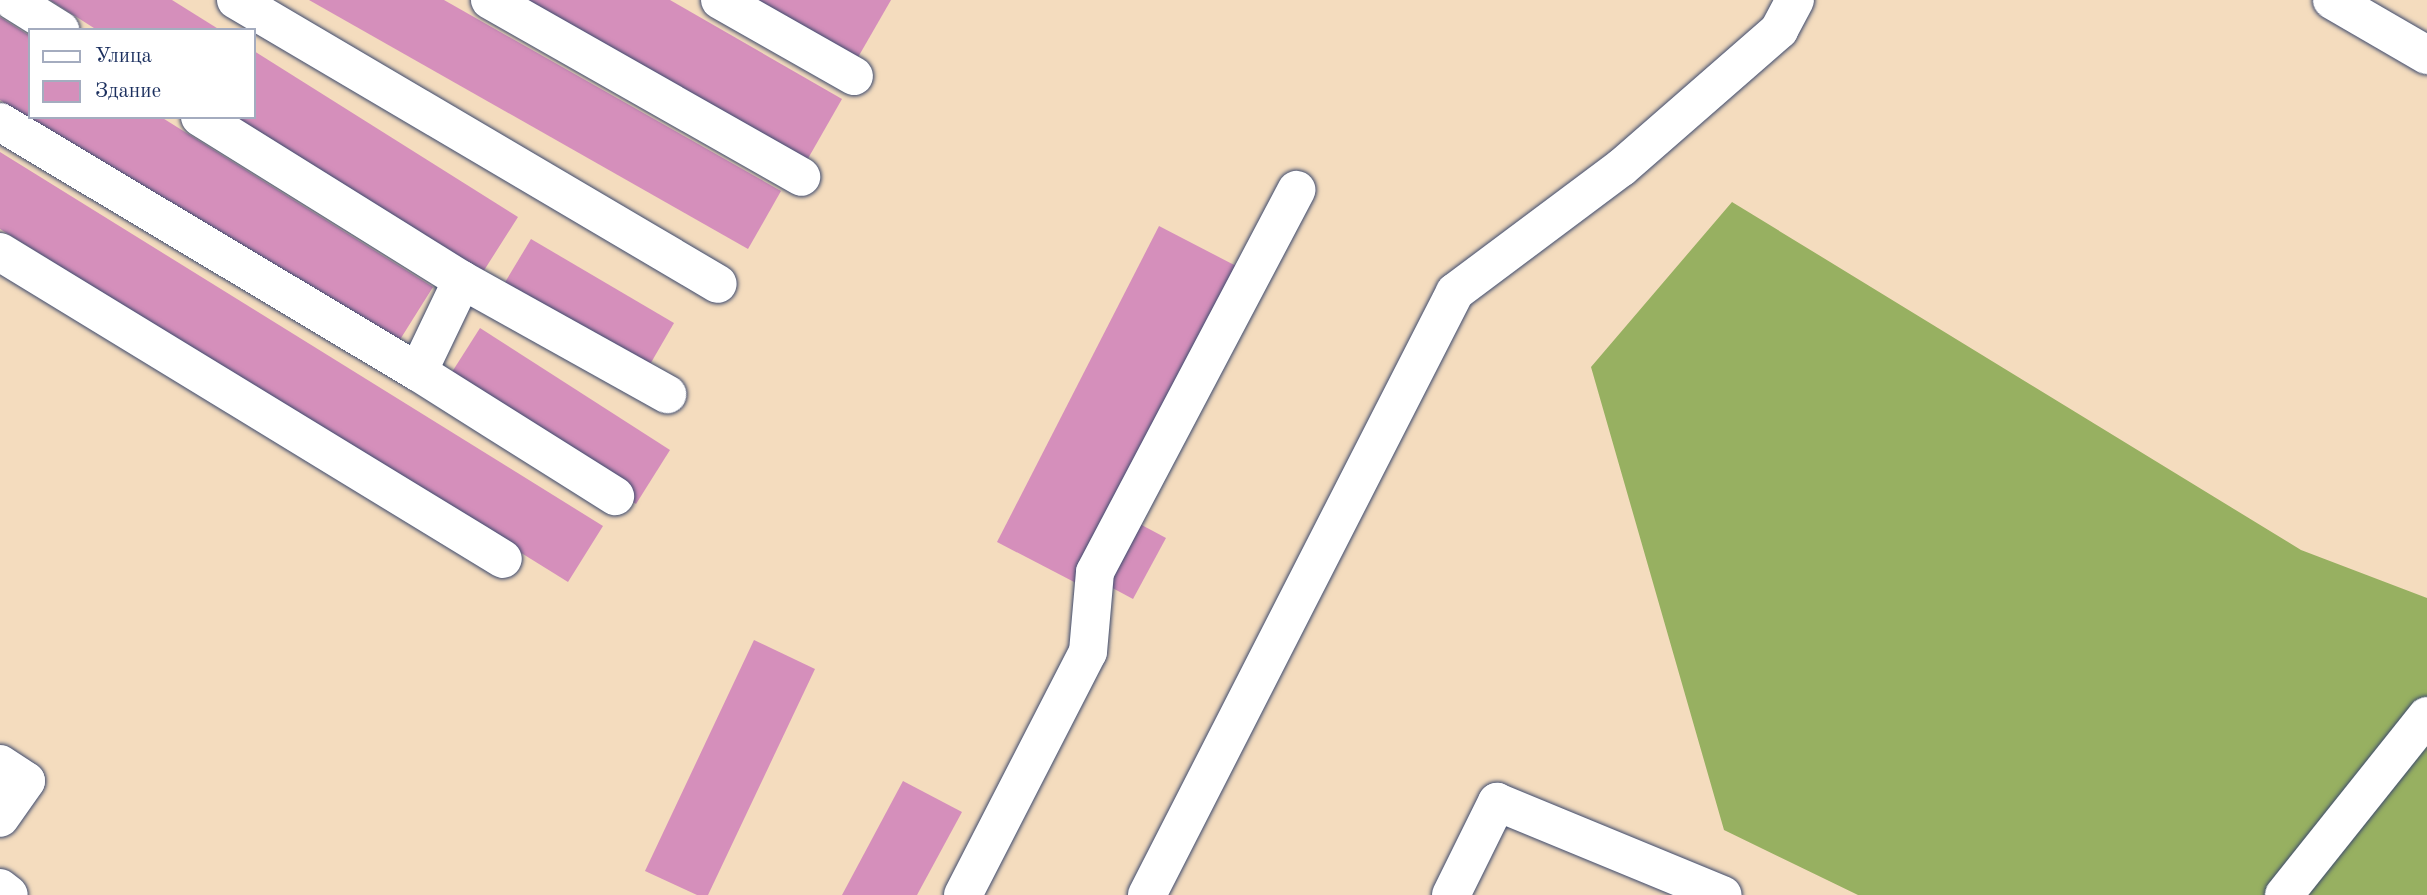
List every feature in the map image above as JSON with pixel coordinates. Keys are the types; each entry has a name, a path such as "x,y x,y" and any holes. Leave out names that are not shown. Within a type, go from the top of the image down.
{"lane":[{"path":"12,0 57,28"},
{"path":"236,0 718,284"},
{"path":"490,0 801,177"},
{"path":"720,0 854,76"},
{"path":"1147,895 1455,292 1621,168 1779,30 1795,0"},
{"path":"2332,0 2427,55"},
{"path":"203,119 462,280 667,394"},
{"path":"0,122 418,372 615,496"},
{"path":"963,895 1088,652 1095,572 1296,190"},
{"path":"0,252 503,559"},
{"path":"418,372 462,280"},
{"path":"2284,895 2427,716"},
{"path":"0,764 26,781 0,818"},
{"path":"1451,895 1497,802 1723,895"},
{"path":"0,888 9,895"}],"green space":[{"path":"1732,202 2301,550 2427,598 2427,895 1858,895 1724,830 1591,367"}],"building":[{"path":"50,0 172,0 217,28 94,28"},
{"path":"309,0 444,0 781,191 748,249"},
{"path":"527,0 670,0 842,99 806,162"},
{"path":"753,0 891,0 857,59"},
{"path":"0,17 28,35 28,117 0,100"},
{"path":"256,52 518,217 483,272 239,119 256,119"},
{"path":"31,119 164,119 433,287 396,346"},
{"path":"0,152 603,526 568,582 0,229"},
{"path":"1159,226 1240,268 1078,584 997,542"},
{"path":"531,239 674,323 645,373 501,289"},
{"path":"480,328 670,450 636,504 445,383"},
{"path":"1138,523 1166,538 1133,599 1105,584"},
{"path":"754,640 815,669 708,895 697,895 645,871"},
{"path":"903,781 962,812 917,895 842,895"}]}
